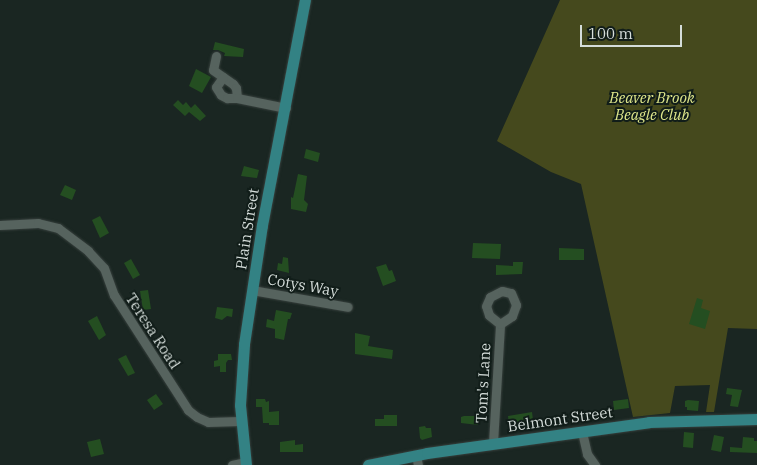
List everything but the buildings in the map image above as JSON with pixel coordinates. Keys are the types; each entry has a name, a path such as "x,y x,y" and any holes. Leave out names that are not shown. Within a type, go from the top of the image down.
{"main road":[{"name":"Plain Street","path":"245,464 240,421 242,358 252,290 305,0"},
{"name":"Belmont Street","path":"368,465 417,460 493,443 662,421 757,419"}],"street":[{"path":"216,56 213,70 236,88 237,98"},
{"path":"223,77 216,87 217,91 227,98 237,98 286,108"},
{"name":"Teresa Road","path":"0,225 38,223 58,228 99,261 104,268 114,295 192,414 208,422 240,421"},
{"name":"Cotys Way","path":"252,290 348,307"},
{"name":"Tom's Lane","path":"493,443 500,324"},
{"path":"582,432 589,458 595,465"},
{"path":"232,465 245,464"}],"green space":[{"name":"Beaver Brook Beagle Club","path":"560,0 757,0 757,329 728,328 714,412 706,412 710,385 675,386 670,413 633,417 581,184 551,172 497,141"}]}
